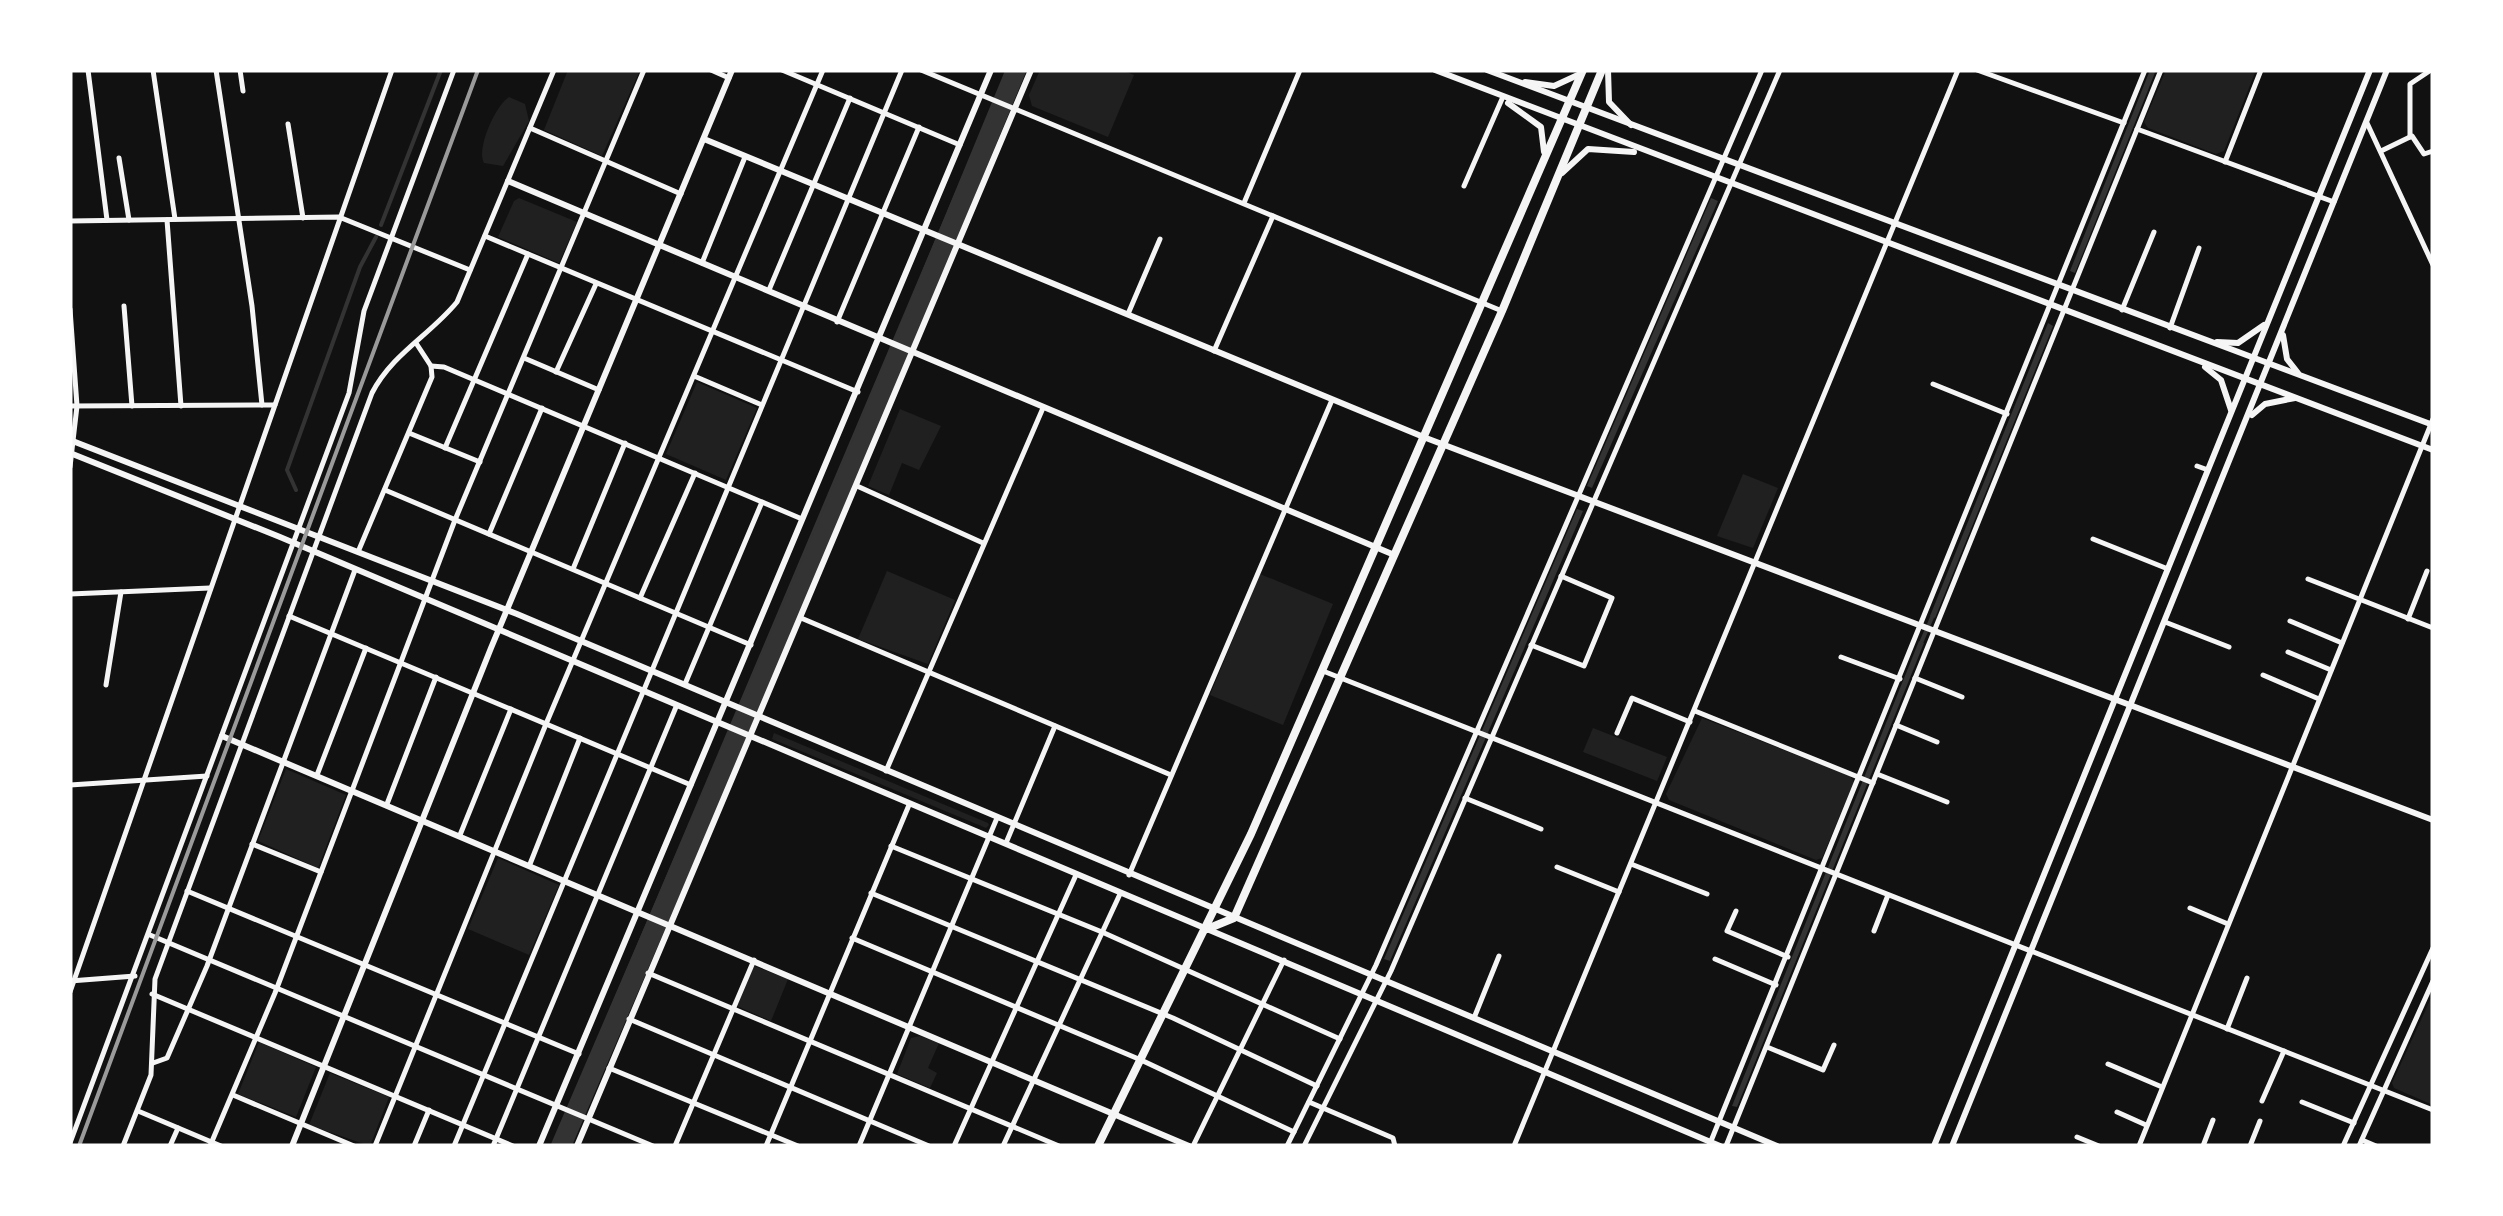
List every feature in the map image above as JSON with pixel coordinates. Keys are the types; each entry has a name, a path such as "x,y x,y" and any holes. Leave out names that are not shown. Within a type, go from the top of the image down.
{"main road":[{"path":"1207,929 1234,918 1502,311 1584,109 1605,70"},
{"path":"1098,1146 1207,929 1426,438 1582,71"}],"street":[{"path":"88,70 107,220"},
{"path":"153,70 175,219"},
{"path":"216,70 262,406"},
{"path":"240,70 243,91"},
{"path":"70,992 392,70"},
{"path":"70,1143 349,393 364,311 454,70"},
{"path":"123,1146 152,1063 152,994 168,943 317,536 380,377 457,302 554,70"},
{"path":"211,1144 321,872 454,520 644,70"},
{"path":"292,1146 473,693 731,74 711,70"},
{"path":"782,70 960,145"},
{"path":"374,1146 546,724 823,70"},
{"path":"454,1146 902,70"},
{"path":"922,70 941,74 993,100 1502,311"},
{"path":"540,1146 561,1107 578,1054 991,70"},
{"path":"577,1146 746,736 801,618 954,242 1030,70"},
{"path":"1244,204 1300,70"},
{"path":"1435,70 2433,450"},
{"path":"1487,70 1638,130 2432,423 2140,1146"},
{"path":"1605,70 1609,102 1638,130"},
{"path":"1287,1146 1316,1105 1386,981 1465,798 1484,734 1530,645 1529,629 1561,576 1592,503 1651,346 1692,252 1715,178 1762,70"},
{"path":"1304,1146 1316,1105 1317,1086 1484,734 1529,629 1577,497 1692,252 1730,185 1780,70"},
{"path":"1514,1146 1958,70"},
{"path":"1977,70 2334,202"},
{"path":"71,453 293,542 424,602 1284,960 1710,1144 1723,1146 1767,1047 1829,872 1867,780 1900,679 1927,630 2072,292 2130,127 2145,70"},
{"path":"1710,1144 1867,780 1877,774 1915,678 1927,630 2050,306 2130,127 2161,70"},
{"path":"2224,162 2261,70"},
{"path":"1935,1143 2370,70"},
{"path":"1952,1145 2387,70"},
{"path":"2410,137 2410,84 2431,70"},
{"path":"1504,77 1554,86 1582,71"},
{"path":"1499,97 1530,116 1545,134 1539,178"},
{"path":"1464,186 1499,97"},
{"path":"768,293 850,98"},
{"path":"2366,122 2433,265"},
{"path":"288,124 303,218"},
{"path":"838,322 919,127"},
{"path":"530,128 681,194"},
{"path":"2380,152 2410,137 2416,138 2424,154 2433,150"},
{"path":"704,138 1426,438 2433,820"},
{"path":"1554,184 1574,158 1588,149 1650,154"},
{"path":"701,265 745,155"},
{"path":"119,158 128,220"},
{"path":"508,182 1392,554"},
{"path":"1214,350 1274,216"},
{"path":"70,221 340,217 470,270"},
{"path":"167,220 182,406"},
{"path":"2122,310 2154,232"},
{"path":"484,236 858,392"},
{"path":"1128,314 1160,239"},
{"path":"2170,328 2199,248"},
{"path":"445,448 528,254"},
{"path":"556,372 596,282"},
{"path":"124,306 132,406"},
{"path":"70,310 74,406 70,467"},
{"path":"2202,339 2238,343 2267,322"},
{"path":"2283,328 2288,358 2304,378"},
{"path":"358,552 432,377 432,366 416,343"},
{"path":"524,358 599,390"},
{"path":"2194,360 2221,380 2231,411"},
{"path":"432,366 542,408 804,520"},
{"path":"694,376 762,405"},
{"path":"1934,384 2007,414"},
{"path":"2248,418 2265,404 2296,398"},
{"path":"1129,876 1332,400"},
{"path":"74,406 275,406"},
{"path":"490,534 542,408"},
{"path":"886,771 1042,408"},
{"path":"408,433 480,462"},
{"path":"72,440 582,641 1129,876 1372,974 1777,1146"},
{"path":"572,570 624,443"},
{"path":"2197,466 2208,470"},
{"path":"640,598 694,473"},
{"path":"857,486 983,543"},
{"path":"384,490 751,645"},
{"path":"684,687 762,502"},
{"path":"2093,539 2168,568"},
{"path":"152,1063 168,1058 209,959 354,570"},
{"path":"2408,619 2427,571"},
{"path":"1530,645 1584,666 1612,598 1561,576"},
{"path":"2308,579 2433,628"},
{"path":"70,594 210,588"},
{"path":"106,684 121,592"},
{"path":"288,616 690,784"},
{"path":"801,618 1171,775"},
{"path":"2290,621 2342,643"},
{"path":"2165,622 2229,647"},
{"path":"318,775 366,648"},
{"path":"2288,652 2331,670"},
{"path":"1842,656 1900,679"},
{"path":"1323,671 2433,1110"},
{"path":"2263,675 2318,699"},
{"path":"386,804 436,678"},
{"path":"1915,678 1962,697"},
{"path":"1617,733 1632,698 1690,722"},
{"path":"494,1142 676,707"},
{"path":"460,835 511,709"},
{"path":"1695,711 1867,780"},
{"path":"1896,724 1937,742"},
{"path":"1006,845 1055,726"},
{"path":"222,736 1191,1146 1284,960"},
{"path":"530,864 580,738"},
{"path":"1877,774 1947,802"},
{"path":"70,785 207,776"},
{"path":"1465,798 1541,829"},
{"path":"766,1146 909,804"},
{"path":"859,1146 997,818"},
{"path":"252,844 321,872"},
{"path":"891,846 1188,968 1340,1038"},
{"path":"1631,864 1706,894"},
{"path":"1557,867 1619,892"},
{"path":"954,1146 1076,875"},
{"path":"188,891 578,1054"},
{"path":"871,893 1164,1014 1317,1086"},
{"path":"1004,1146 1120,894"},
{"path":"1874,931 1888,894"},
{"path":"2190,908 2228,924"},
{"path":"1736,910 1728,931 1788,956"},
{"path":"150,936 654,1146"},
{"path":"852,938 1141,1060 1294,1132"},
{"path":"2376,1146 2360,1143 2377,1088 2433,948"},
{"path":"1474,1018 1499,956"},
{"path":"676,1146 754,959"},
{"path":"1715,960 1776,986"},
{"path":"648,973 1059,1146"},
{"path":"72,981 135,976"},
{"path":"2228,1029 2247,978"},
{"path":"2343,1146 2433,982"},
{"path":"152,994 429,1110 494,1142 513,1146"},
{"path":"629,1019 929,1146"},
{"path":"1767,1047 1823,1070 1834,1045"},
{"path":"2262,1102 2284,1051"},
{"path":"2108,1064 2162,1087"},
{"path":"609,1068 798,1146"},
{"path":"232,1094 354,1146"},
{"path":"2302,1102 2354,1123"},
{"path":"1316,1105 1393,1138 1395,1146"},
{"path":"414,1146 429,1110"},
{"path":"138,1111 221,1146"},
{"path":"2117,1112 2146,1125"},
{"path":"2202,1146 2214,1120"},
{"path":"2250,1146 2260,1121"},
{"path":"170,1146 178,1128"},
{"path":"2077,1137 2099,1146"}],"shaded area":[{"path":"568,70 640,70 602,156 544,130"},
{"path":"1040,70 1122,70 1134,75 1108,137 1032,106 1029,95"},
{"path":"2150,70 2156,70 2075,273 2070,271"},
{"path":"2166,70 2256,70 2224,151 2216,154 2148,128 2144,122"},
{"path":"509,97 525,104 529,121 503,166 484,163 488,128"},
{"path":"519,198 577,222 559,263 498,237"},
{"path":"1711,198 1718,201 1592,488 1587,486"},
{"path":"2048,323 2053,326 1935,618 1930,616"},
{"path":"697,382 757,408 726,480 666,454"},
{"path":"900,409 941,426 919,470 902,463 889,495 868,486"},
{"path":"1743,474 1778,488 1753,548 1717,536"},
{"path":"1577,509 1583,511 1390,961 1384,959"},
{"path":"887,571 955,600 928,664 858,639"},
{"path":"1260,574 1333,604 1283,725 1210,695"},
{"path":"1919,641 1924,643 1737,1107 1732,1106"},
{"path":"1702,718 1850,776 1854,782 1822,858 1816,860 1669,800 1666,794"},
{"path":"1593,728 1667,757 1657,781 1583,752"},
{"path":"774,733 989,825 986,828 772,739"},
{"path":"286,769 346,795 318,868 258,841"},
{"path":"498,858 559,885 529,955 468,929"},
{"path":"754,966 788,979 771,1021 737,1006"},
{"path":"2433,994 2433,1105 2394,1088 2392,1083"},
{"path":"920,1036 939,1043 928,1068 937,1073 930,1088 897,1074 911,1038"},
{"path":"259,1042 316,1067 296,1117 238,1094"},
{"path":"330,1073 389,1097 370,1146 309,1125"}],"waterway":[{"path":"381,225 441,70"},
{"path":"554,1146 1009,70"},
{"path":"561,1146 832,516 1016,70"},
{"path":"296,490 287,470 360,267 376,237"},
{"path":"1921,643 1933,615"}],"railway":[{"path":"79,1146 478,70"}]}
